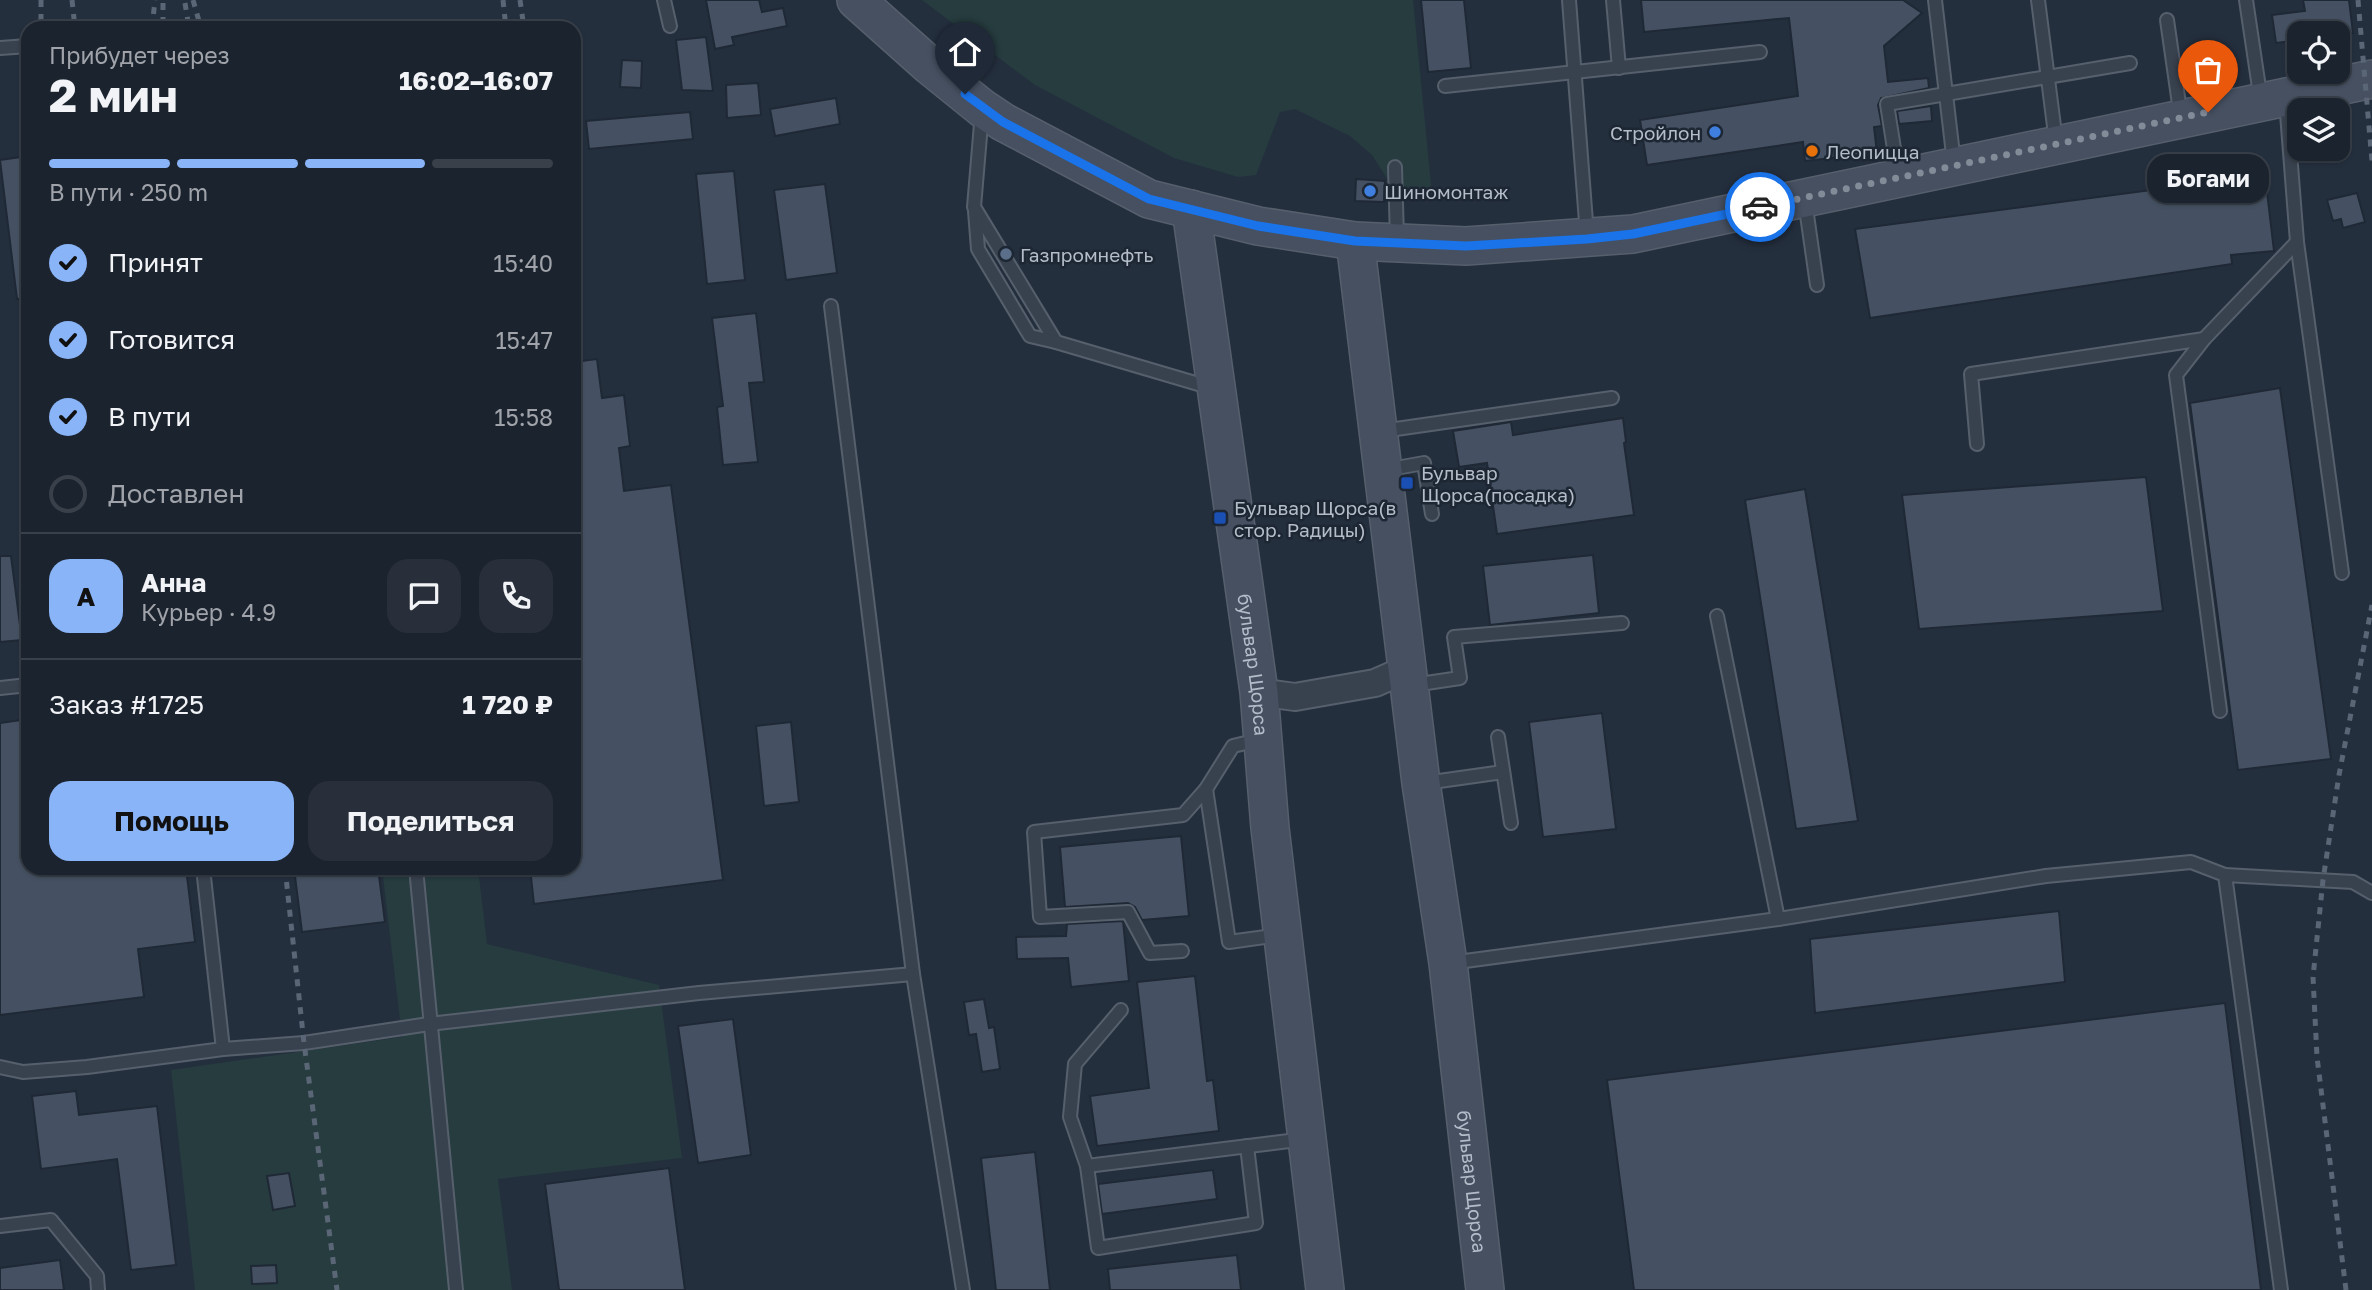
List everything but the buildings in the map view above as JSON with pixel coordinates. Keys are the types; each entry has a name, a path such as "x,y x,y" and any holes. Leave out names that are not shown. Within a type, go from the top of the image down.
{"street":[{"path":"856,0 920,58 982,108 1003,122 1149,199 1258,226 1355,241 1466,246 1633,234 2372,79"},
{"name":"бульвар Щорса","path":"1191,209 1259,692 1282,934 1325,1290"},
{"name":"бульвар Щорса","path":"1355,241 1421,783 1448,963 1485,1290"},
{"path":"1259,692 1295,697 1408,678"}],"lane":[{"path":"664,0 670,26"},
{"path":"1569,0 1587,239"},
{"path":"1613,0 1619,68"},
{"path":"1936,0 1955,165"},
{"path":"2038,0 2056,144"},
{"path":"2246,0 2273,99 2297,242 2342,573"},
{"path":"2166,20 2181,118"},
{"path":"0,48 21,46"},
{"path":"1445,86 1760,52"},
{"path":"1898,177 1887,104 2130,63"},
{"path":"982,108 974,207 978,249 1030,336 1218,390"},
{"path":"1395,167 1397,243"},
{"path":"1805,197 1817,285"},
{"path":"974,207 1056,342"},
{"path":"2220,711 2176,375 2204,339 2297,242"},
{"path":"831,306 913,974 963,1290"},
{"path":"1977,444 1971,374 2204,339"},
{"path":"1378,432 1612,398"},
{"path":"1382,470 1424,463 1432,514"},
{"path":"1717,616 1778,919"},
{"path":"1408,678 1460,678 1454,637 1622,623"},
{"path":"0,688 21,686"},
{"path":"1497,737 1511,823"},
{"path":"1182,951 1150,953 1128,912 1040,917 1034,832 1183,815 1206,789 1233,746 1262,738"},
{"path":"1421,783 1503,772"},
{"path":"1206,789 1229,942 1282,934"},
{"path":"1448,963 1778,919 2046,876 2191,862 2225,875 2353,882 2372,893"},
{"path":"204,875 223,1049"},
{"path":"416,875 456,1290"},
{"path":"2225,875 2281,1290"},
{"path":"0,1066 23,1072 87,1067 699,993 913,974"},
{"path":"1121,1010 1075,1064 1070,1117 1087,1166 1098,1248 1256,1223 1247,1146"},
{"path":"1087,1166 1306,1139"},
{"path":"0,1226 51,1220 97,1276 98,1290"}],"green space":[{"path":"922,0 1413,0 1432,194 1401,188 1388,180 1372,155 1350,136 1295,109 1280,112 1256,175 1238,177 1174,158 1035,85"},
{"path":"383,875 479,875 487,944 659,985 682,1158 498,1179 512,1290 195,1290 171,1070 402,1037"}],"railway":[{"path":"41,0 41,21"},
{"path":"72,0 74,21"},
{"path":"153,21 155,0"},
{"path":"193,0 199,21"},
{"path":"503,0 505,21"},
{"path":"520,0 523,21"},
{"path":"2358,0 2372,161"},
{"path":"163,3 163,21"},
{"path":"185,3 188,21"},
{"path":"2346,1290 2317,1057 2313,977 2323,880 2339,775 2372,605"},
{"path":"286,875 304,1043 337,1290"}],"way so far":[{"path":"1760,207 2208,112"}],"place":[{"name":"Богами","path":"2208,112"},
{"name":"Стройлон","path":"1715,132"},
{"name":"Леопицца","path":"1812,151"},
{"name":"Шиномонтаж","path":"1370,191"},
{"name":"Газпромнефть","path":"1006,254"},
{"name":"Бульвар Щорса(посадка)","path":"1407,483"},
{"name":"Бульвар Щорса(в стор. Радицы)","path":"1220,518"}],"route":[{"path":"965,94 1003,122 1149,199 1258,226 1355,241 1466,246 1587,239 1633,234 1760,207"}]}
